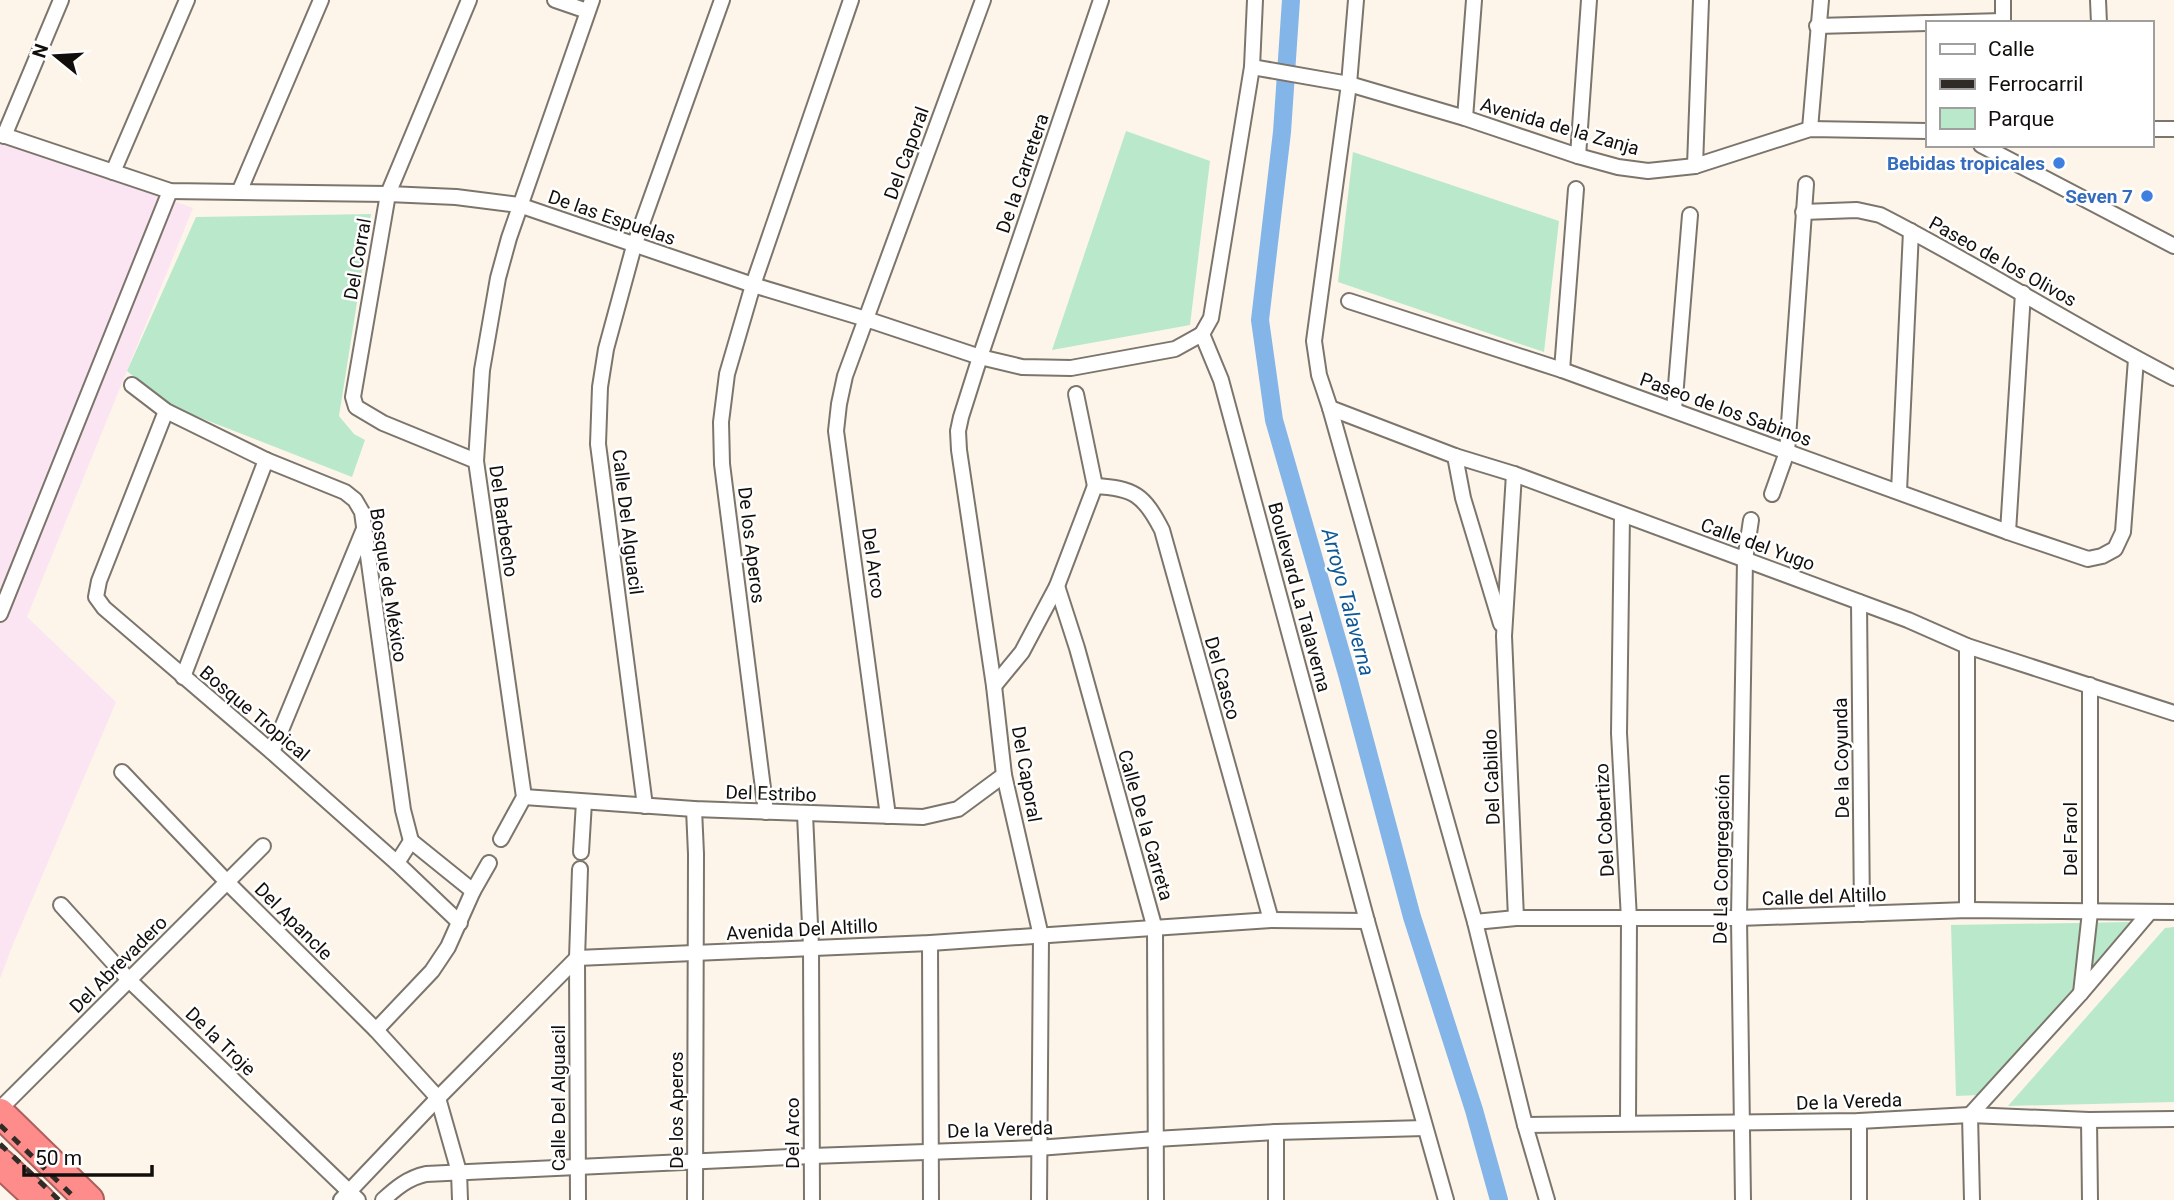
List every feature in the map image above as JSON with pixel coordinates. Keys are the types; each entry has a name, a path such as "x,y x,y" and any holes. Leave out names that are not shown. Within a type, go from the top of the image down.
{"highway":[{"path":"0,1111 89,1200"},
{"path":"0,1163 37,1199"}],"street":[{"path":"2,135 61,0"},
{"path":"113,172 187,0"},
{"path":"240,190 321,0"},
{"name":"Del Corral","path":"468,0 388,194 353,397 356,407 383,423 476,461"},
{"path":"555,0 590,6"},
{"name":"Calle Del Alguacil","path":"645,806 598,444 600,387 606,349 634,246 722,0"},
{"path":"753,285 851,0"},
{"name":"Del Caporal","path":"866,319 982,0"},
{"name":"De la Carretera","path":"980,357 1101,0"},
{"path":"1202,334 1211,318 1252,67 1255,0"},
{"path":"1356,0 1349,84 1314,341 1319,375 1475,922 1525,1125 1547,1200"},
{"path":"1465,118 1474,0"},
{"path":"1578,156 1589,0"},
{"path":"1695,166 1701,0"},
{"path":"1810,130 1821,0"},
{"path":"2003,0 2003,21"},
{"path":"2098,0 2099,21"},
{"name":"Del Barbecho","path":"524,797 476,461 482,370 498,278 519,205 590,6"},
{"path":"1817,26 1926,23"},
{"name":"Avenida de la Zanja","path":"1252,67 1349,84 1465,118 1578,156 1618,167 1648,171 1695,166 1810,130 1926,131"},
{"path":"2153,129 2174,129"},
{"name":"De las Espuelas","path":"2,135 170,191 388,194 456,197 519,205 753,285 980,357 1022,367 1071,368 1175,349 1202,334"},
{"path":"1985,147 2174,246"},
{"path":"1772,494 1787,452 1806,184"},
{"path":"1562,370 1576,188"},
{"path":"0,614 170,191"},
{"name":"Paseo de los Olivos","path":"1803,212 1857,210 1880,215 2174,378"},
{"path":"1674,410 1690,215"},
{"path":"1899,491 1911,231"},
{"name":"De los Aperos","path":"753,285 727,374 722,422 722,464 765,813"},
{"path":"2007,532 2023,293"},
{"name":"Paseo de los Sabinos","path":"1349,301 1562,370 2088,559 2115,549 2123,532 2136,359"},
{"name":"Del Arco","path":"866,319 845,376 836,431 888,816"},
{"name":"Boulevard La Talaverna","path":"1202,334 1221,380 1367,921 1446,1200"},
{"name":"Del Caporal","path":"980,357 961,417 959,450 994,686 1004,775 1041,936 1039,1200"},
{"name":"Bosque de México","path":"132,385 166,411 266,460 345,492 355,499 362,512 403,810 411,841"},
{"path":"994,686 1022,652 1057,586 1095,486 1076,394"},
{"name":"Calle del Yugo","path":"1330,408 1908,620 1967,646 2174,713"},
{"name":"Bosque Tropical","path":"166,411 96,589 96,597 183,677 397,863 460,923"},
{"name":"Del Cabildo","path":"1455,456 1463,498 1504,636"},
{"path":"183,677 266,460"},
{"name":"Del Cabildo","path":"1514,474 1504,636 1516,918"},
{"name":"Del Casco","path":"1095,486 1119,487 1143,500 1162,530 1271,920"},
{"name":"Del Cobertizo","path":"1622,515 1619,733 1629,919 1628,1124"},
{"name":"De La Congregación","path":"1743,1200 1739,918 1745,560 1751,520"},
{"path":"272,752 364,528"},
{"name":"Calle De la Carreta","path":"1057,586 1081,662 1155,929 1156,1200"},
{"name":"De la Coyunda","path":"1859,602 1862,914"},
{"path":"1967,646 1967,910"},
{"name":"Del Farol","path":"2081,993 2090,912 2090,685"},
{"name":"Del Apancle","path":"122,772 227,882 376,1030 438,1098"},
{"name":"Del Estribo","path":"524,797 765,813 923,817 958,809 1004,775"},
{"path":"501,839 524,797"},
{"path":"581,852 584,802"},
{"name":"De los Aperos","path":"694,809 695,1200"},
{"name":"Del Arco","path":"805,814 811,947 811,1200"},
{"path":"397,863 411,841 473,891"},
{"name":"Del Abrevadero","path":"0,1111 263,846"},
{"path":"376,1030 432,971 448,947 489,863"},
{"name":"Calle Del Alguacil","path":"578,1200 577,958 580,869"},
{"name":"De la Troje","path":"61,905 130,980 350,1197"},
{"name":"Calle del Altillo","path":"1475,922 1516,918 1739,918 1967,910 2174,912"},
{"path":"1972,1200 1970,1115 2081,993 2149,913"},
{"name":"Avenida Del Altillo","path":"577,958 930,943 1271,920 1367,921"},
{"path":"930,943 931,1200"},
{"path":"350,1197 438,1098 577,958"},
{"path":"438,1098 459,1172 460,1200"},
{"name":"De la Vereda","path":"1525,1125 1858,1121 1970,1115 2090,1120 2174,1119"},
{"path":"2090,1120 2090,1200"},
{"path":"1858,1121 1859,1200"},
{"name":"De la Vereda","path":"383,1200 413,1177 426,1174 1038,1148 1276,1132 1425,1128"},
{"path":"1276,1132 1276,1200"}],"shaded area":[{"path":"0,138 193,208 27,617 116,702 0,979"}],"green space":[{"path":"1126,131 1210,161 1190,325 1052,350"},
{"path":"1353,152 1559,221 1544,352 1338,282"},
{"path":"371,214 339,416 354,434 365,440 352,477 165,404 127,371 196,217"},
{"path":"2132,922 1979,1095 1956,1096 1951,925"},
{"path":"2174,927 2174,1102 2008,1106 2165,928"}],"waterway":[{"name":"Arroyo Talaverna","path":"1291,0 1282,132 1260,320 1274,420 1347,674 1412,917 1474,1110 1499,1200"}],"railway":[{"path":"0,1125 77,1200"},
{"path":"0,1144 59,1200"}],"place":[{"name":"Bebidas tropicales","path":"2059,163"},
{"name":"Seven 7","path":"2147,196"}]}
